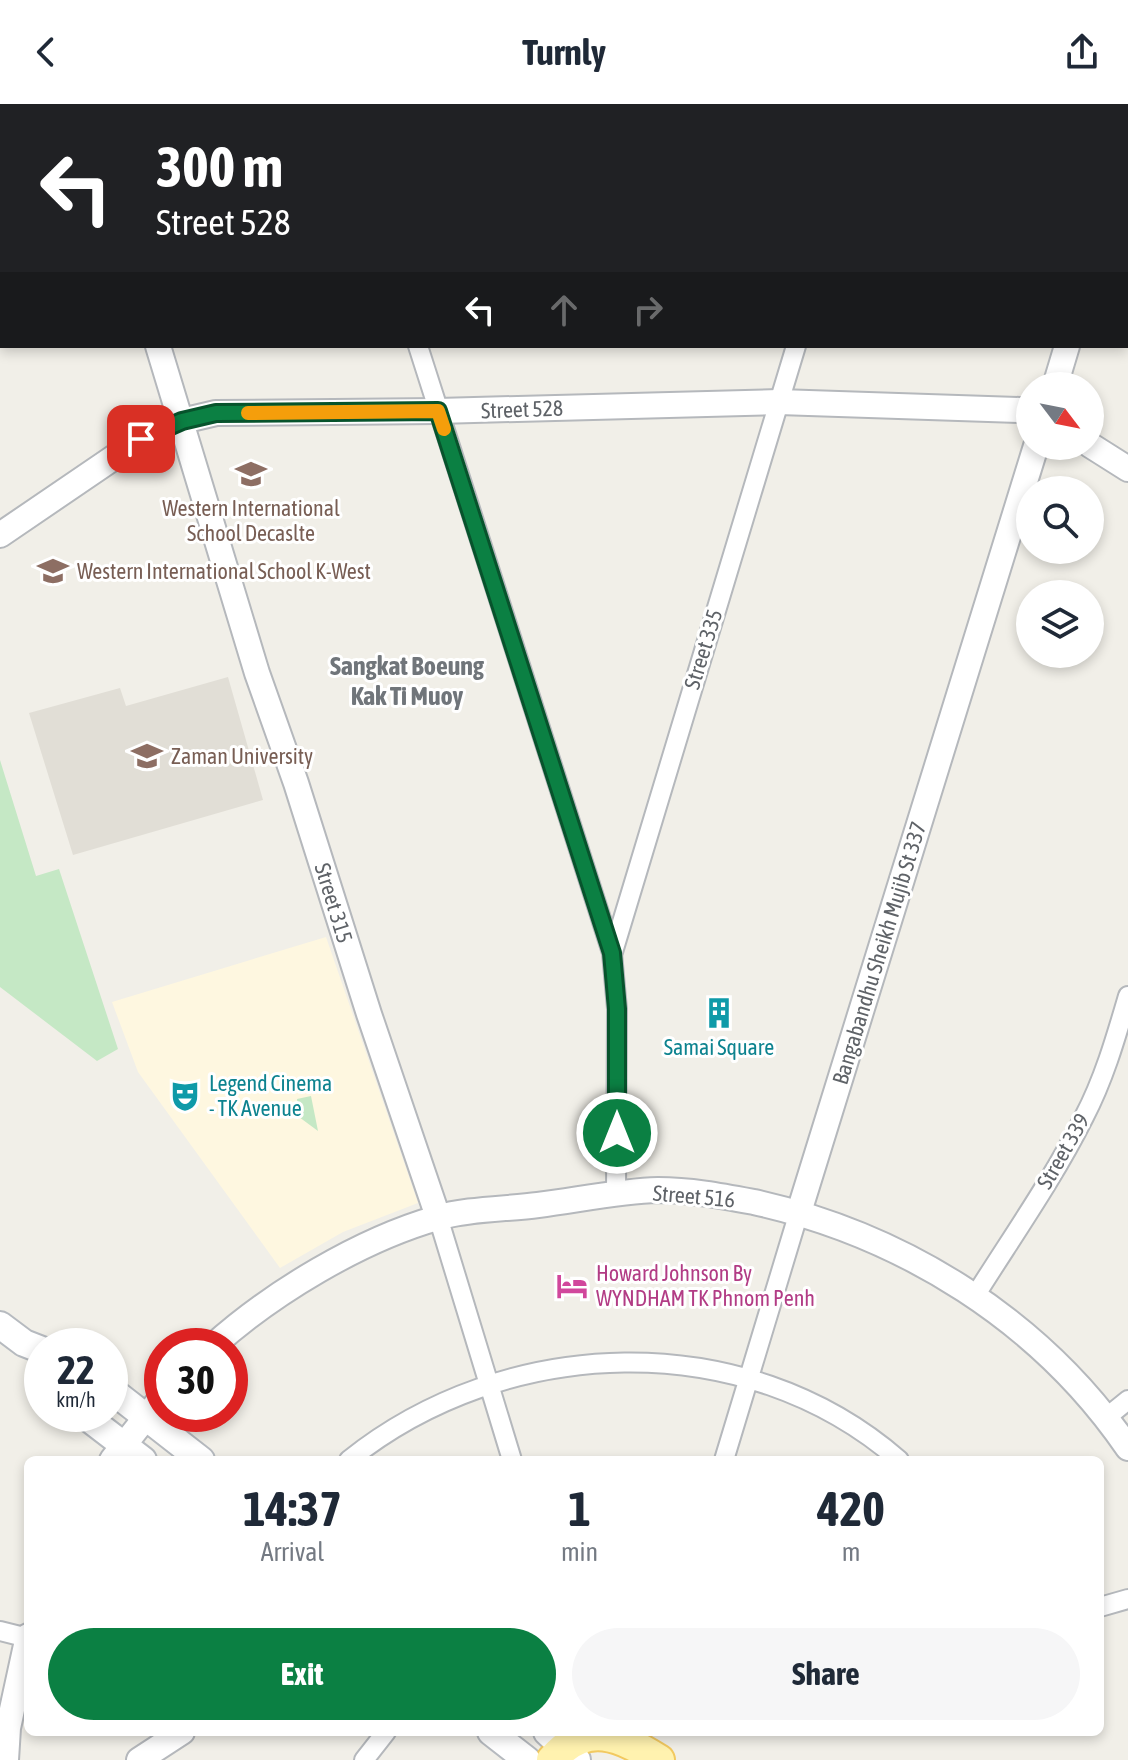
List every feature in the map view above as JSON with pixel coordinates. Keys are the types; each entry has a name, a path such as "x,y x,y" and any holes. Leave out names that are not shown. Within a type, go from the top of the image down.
{"main road":[{"path":"0,1325 24,1341"},
{"path":"102,1432 126,1455"},
{"path":"176,1432 197,1456"},
{"path":"496,1736 527,1760"},
{"path":"561,1750 590,1736"},
{"path":"611,1736 623,1739 659,1760"}],"street":[{"name":"Street 315","path":"159,348 257,673 438,1217 511,1456"},
{"path":"419,348 612,953 617,1009 616,1195"},
{"name":"Street 335","path":"612,953 795,348"},
{"path":"1059,372 1066,348"},
{"name":"Street 528","path":"0,535 141,439 182,421 216,413 779,402 1016,410"},
{"path":"1104,454 1128,469"},
{"name":"Bangabandhu Sheikh Mujib St 337","path":"725,1456 1032,460"},
{"name":"Street 339","path":"975,1296 1085,1116 1108,1060 1128,996"},
{"name":"Street 516","path":"236,1328 281,1292 353,1251 438,1217 657,1190 714,1194 799,1212 890,1247 975,1296 1024,1333 1067,1373 1107,1417 1128,1448"},
{"path":"354,1456 376,1438 430,1406 488,1383 553,1367 618,1361 684,1365 748,1379 789,1393 839,1418 893,1456"},
{"path":"1107,1417 1128,1400"},
{"path":"126,1455 144,1422"},
{"path":"1104,1606 1128,1599"},
{"path":"0,1631 24,1636"},
{"path":"6,1760 8,1728 24,1655"},
{"path":"139,1760 176,1736"},
{"path":"364,1760 383,1736"}],"shaded area":[{"name":"Zaman University","path":"228,677 263,800 73,855 29,713 120,688 126,706"},
{"path":"326,937 418,1203 343,1232 280,1268 138,1072 112,1002"}],"green space":[{"path":"0,760 36,876 59,869 118,1049 97,1061 0,987"},
{"path":"311,1096 318,1131 299,1117 297,1099"}],"slow traffic":[{"path":"248,413 438,411 444,429"}],"place":[{"name":"Western International School Decaslte","path":"251,474"},
{"name":"Western International School K-West","path":"53,571"},
{"name":"Zaman University","path":"147,756"},
{"name":"Samai Square","path":"719,1013"},
{"name":"Legend Cinema - TK Avenue","path":"185,1096"},
{"name":"Howard Johnson By WYNDHAM TK Phnom Penh","path":"572,1286"}],"district":[{"name":"Sangkat Boeung Kak Ti Muoy","path":"407,681"}],"route":[{"path":"141,439 182,421 216,413 438,411 612,953 617,1009 617,1133"}]}
